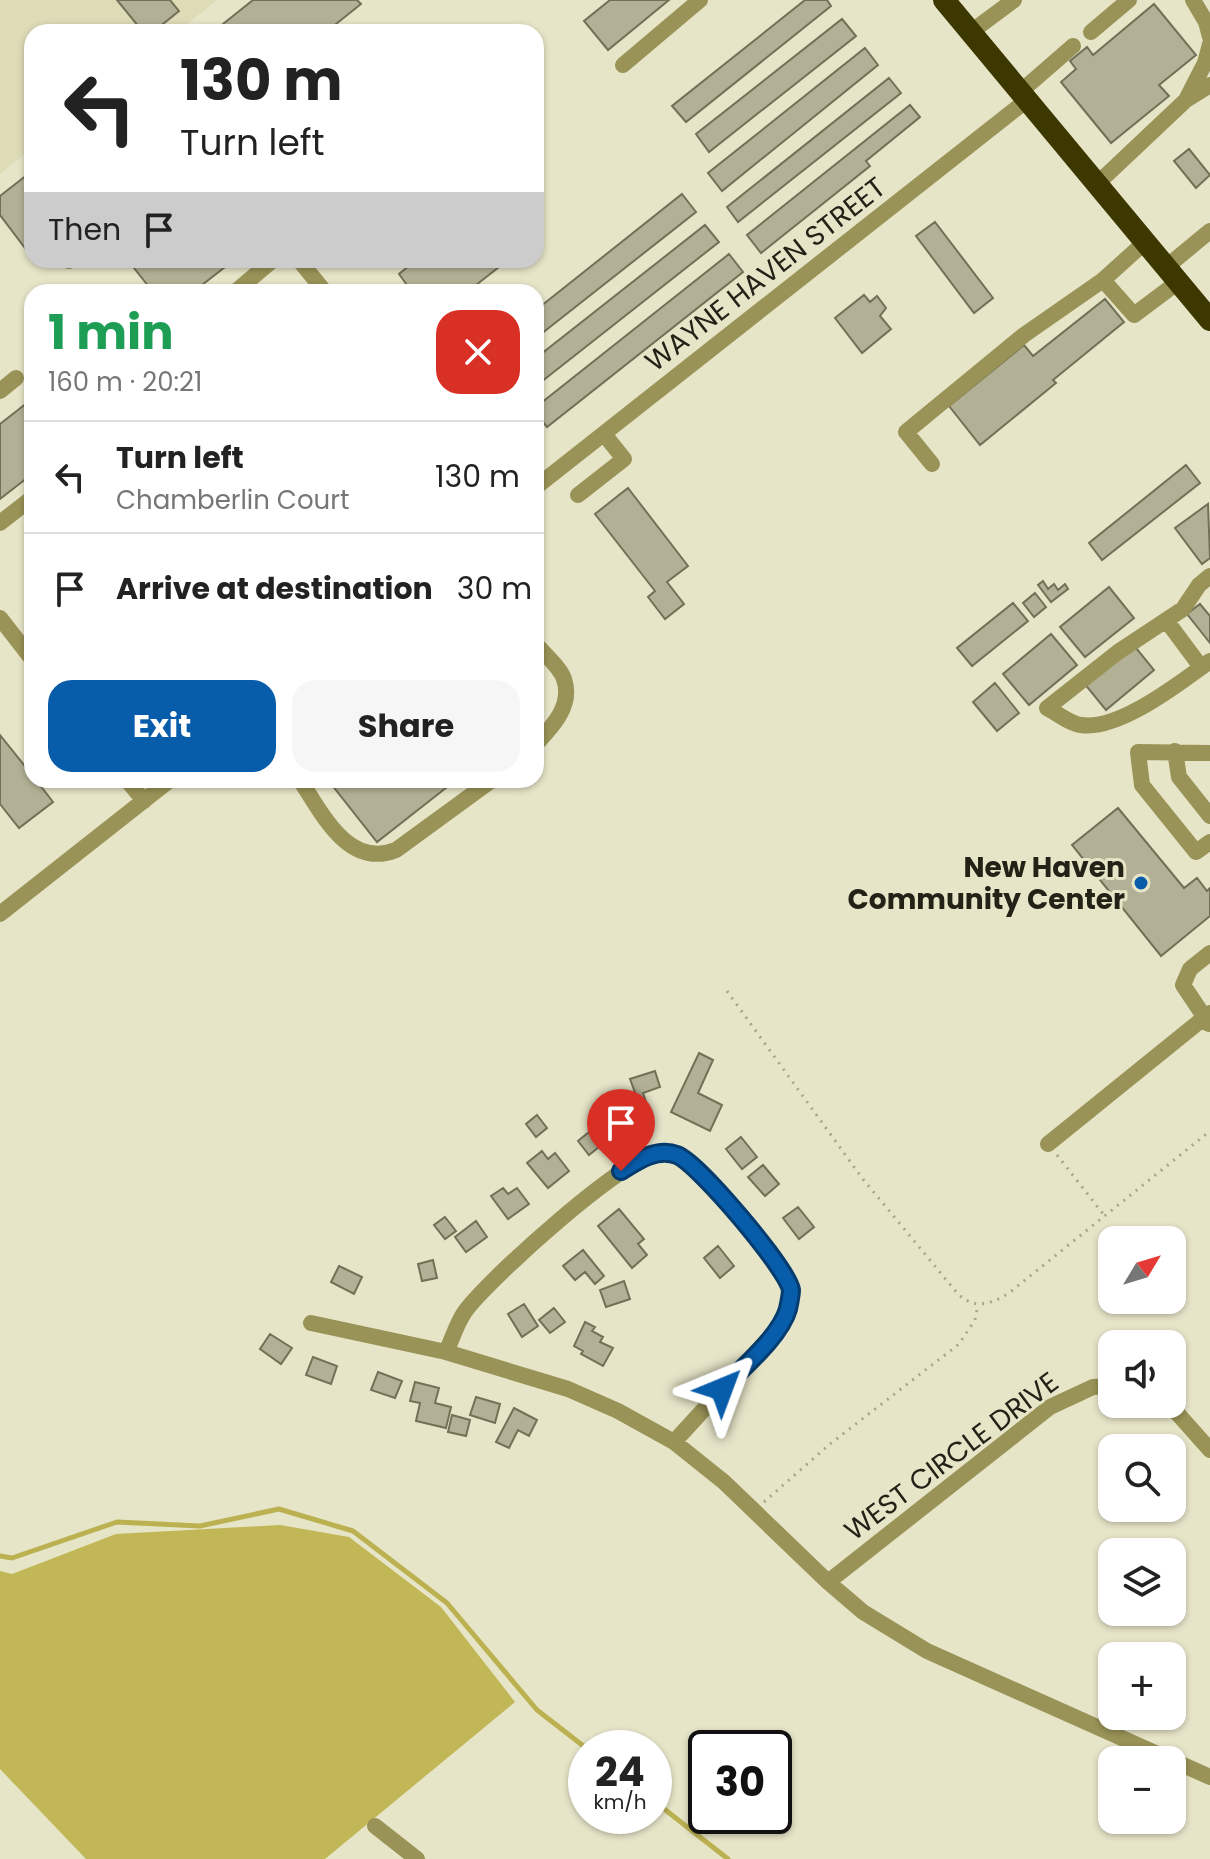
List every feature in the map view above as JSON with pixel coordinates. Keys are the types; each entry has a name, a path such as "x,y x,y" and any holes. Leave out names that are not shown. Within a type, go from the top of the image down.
{"highway":[{"path":"944,0 1210,320"}],"street":[{"path":"623,65 700,0"},
{"path":"971,32 1014,0"},
{"path":"1091,32 1129,0"},
{"path":"1193,0 1206,22 1210,37"},
{"path":"1186,100 1205,63 1210,44"},
{"name":"WAYNE HAVEN STREET","path":"544,481 1023,96 1073,46"},
{"path":"1097,184 1186,100 1210,85"},
{"path":"1103,280 1134,315 1210,231"},
{"path":"932,464 906,432 1024,335 1103,280 1144,243"},
{"path":"244,284 264,268"},
{"path":"0,391 16,378"},
{"path":"578,495 624,459 604,434"},
{"path":"0,523 24,504"},
{"path":"1166,620 1206,664 1137,709 1106,723 1080,725 1047,708 1118,652 1166,620 1183,609 1199,585 1210,576"},
{"path":"0,618 24,649"},
{"path":"544,653 564,677 566,701 554,725 544,736"},
{"path":"1175,751 1179,777 1210,816"},
{"path":"1210,753 1138,752 1142,785 1196,852 1210,842"},
{"path":"133,788 144,801"},
{"path":"0,914 160,788"},
{"path":"305,788 331,828 354,849 384,855 396,850 481,788"},
{"path":"1048,1144 1208,1019 1183,985 1190,969 1210,953"},
{"path":"446,1352 462,1315 506,1267 621,1171 656,1152 677,1154 694,1166 771,1254 791,1291 782,1324 674,1442"},
{"path":"311,1323 446,1352 568,1389 618,1411 674,1442 724,1482 863,1612 927,1651 1141,1746"},
{"name":"WEST CIRCLE DRIVE","path":"828,1582 1050,1407 1098,1387"},
{"path":"1181,1418 1210,1450"},
{"path":"1186,1766 1210,1777"},
{"path":"375,1826 417,1859"}],"path":[{"path":"727,991 862,1178 967,1303 978,1305 991,1302 1009,1293 1210,1131"},
{"path":"1048,1144 1104,1215"},
{"path":"762,1504 830,1444 959,1344 975,1320 978,1305"}],"shaded area":[{"path":"0,0 217,0 187,24 24,24 24,154 0,174"},
{"path":"280,1525 349,1537 441,1607 515,1702 325,1859 86,1859 0,1769 0,1571 12,1574 116,1534"}],"building":[{"path":"117,0 170,0 179,11 163,24 136,24"},
{"path":"253,0 357,0 361,4 336,24 223,24"},
{"path":"610,0 669,0 608,50 584,21"},
{"path":"805,0 827,0 831,6 686,122 672,106"},
{"path":"1154,4 1196,55 1159,85 1169,96 1111,143 1061,82 1076,69 1070,61 1087,47 1093,55"},
{"path":"842,19 856,36 709,152 696,134"},
{"path":"865,48 878,65 722,191 708,173"},
{"path":"889,78 901,93 738,222 727,207"},
{"path":"910,105 920,117 866,161 870,166 761,253 747,235"},
{"path":"1189,149 1210,175 1196,188 1174,161"},
{"path":"24,177 24,247 0,215 0,196"},
{"path":"682,194 696,212 544,332 544,304"},
{"path":"935,222 993,298 974,313 916,236"},
{"path":"705,225 719,242 544,380 544,352"},
{"path":"729,254 743,272 547,427 544,423 544,401"},
{"path":"134,268 224,268 203,284 147,284"},
{"path":"406,268 498,268 477,284 406,284 399,274"},
{"path":"864,295 870,302 877,296 886,308 880,316 891,329 862,353 835,318"},
{"path":"1105,299 1124,322 980,445 949,406 1024,345 1033,356"},
{"path":"24,405 24,480 0,499 0,424"},
{"path":"1186,465 1200,483 1102,560 1089,543"},
{"path":"628,488 688,566 667,582 684,604 665,619 648,597 655,591 595,514"},
{"path":"1208,504 1210,558 1202,564 1175,528"},
{"path":"1043,581 1048,589 1054,584 1058,590 1065,584 1068,589 1051,602 1038,585"},
{"path":"1109,587 1134,618 1085,657 1060,627"},
{"path":"1035,593 1046,607 1034,617 1023,603"},
{"path":"1013,603 1028,621 972,666 957,648"},
{"path":"1200,604 1210,616 1210,643 1187,614"},
{"path":"1051,634 1077,665 1029,705 1003,674"},
{"path":"1132,643 1154,670 1106,710 1083,682"},
{"path":"995,683 1019,713 997,731 973,702"},
{"path":"0,735 24,765 24,788 42,788 53,802 19,828 0,804"},
{"path":"334,788 446,788 377,842"},
{"name":"New Haven Community Center","path":"1118,808 1184,888 1197,878 1207,891 1210,888 1210,916 1161,956 1072,845"},
{"path":"699,1053 713,1060 698,1093 722,1105 710,1131 671,1112"},
{"path":"655,1071 660,1087 643,1093 651,1116 626,1125 620,1107 638,1101 630,1079"},
{"path":"537,1115 547,1128 536,1137 526,1124"},
{"path":"599,1124 610,1138 589,1155 578,1141"},
{"path":"741,1137 757,1157 742,1169 726,1149"},
{"path":"542,1151 548,1159 555,1153 569,1171 548,1188 527,1163"},
{"path":"763,1165 779,1184 765,1196 748,1177"},
{"path":"503,1188 508,1194 517,1188 529,1204 508,1219 491,1196"},
{"path":"798,1207 814,1227 799,1239 783,1218"},
{"path":"619,1209 644,1239 638,1244 647,1255 632,1268 598,1226"},
{"path":"445,1217 456,1231 445,1239 434,1225"},
{"path":"476,1221 487,1237 466,1252 455,1237"},
{"path":"718,1246 734,1266 720,1278 704,1258"},
{"path":"583,1250 604,1276 595,1284 585,1272 575,1280 563,1266"},
{"path":"433,1260 437,1278 422,1281 418,1264"},
{"path":"339,1266 362,1277 354,1294 331,1282"},
{"path":"624,1281 630,1299 606,1307 600,1290"},
{"path":"524,1304 538,1326 522,1337 508,1314"},
{"path":"554,1308 565,1322 550,1333 539,1320"},
{"path":"585,1322 595,1327 592,1331 603,1337 600,1342 613,1348 603,1366 581,1354 583,1351 574,1346"},
{"path":"270,1334 292,1348 281,1364 260,1349"},
{"path":"313,1357 337,1366 331,1384 306,1375"},
{"path":"378,1372 402,1381 395,1398 371,1390"},
{"path":"415,1382 439,1388 435,1403 451,1407 446,1428 416,1421 420,1403 410,1401"},
{"path":"476,1397 500,1404 495,1423 470,1415"},
{"path":"514,1408 537,1420 529,1436 518,1430 509,1448 496,1442"},
{"path":"452,1415 470,1420 466,1436 448,1432"}],"waterway":[{"path":"0,1556 12,1558 117,1522 200,1526 279,1509 353,1531 447,1603 537,1710 568,1734"},
{"path":"672,1815 728,1859"}],"place":[{"name":"New Haven Community Center","path":"1141,883"}],"route":[{"path":"621,1171 656,1152 677,1154 694,1166 771,1254 791,1291 782,1324 722,1389"}]}
